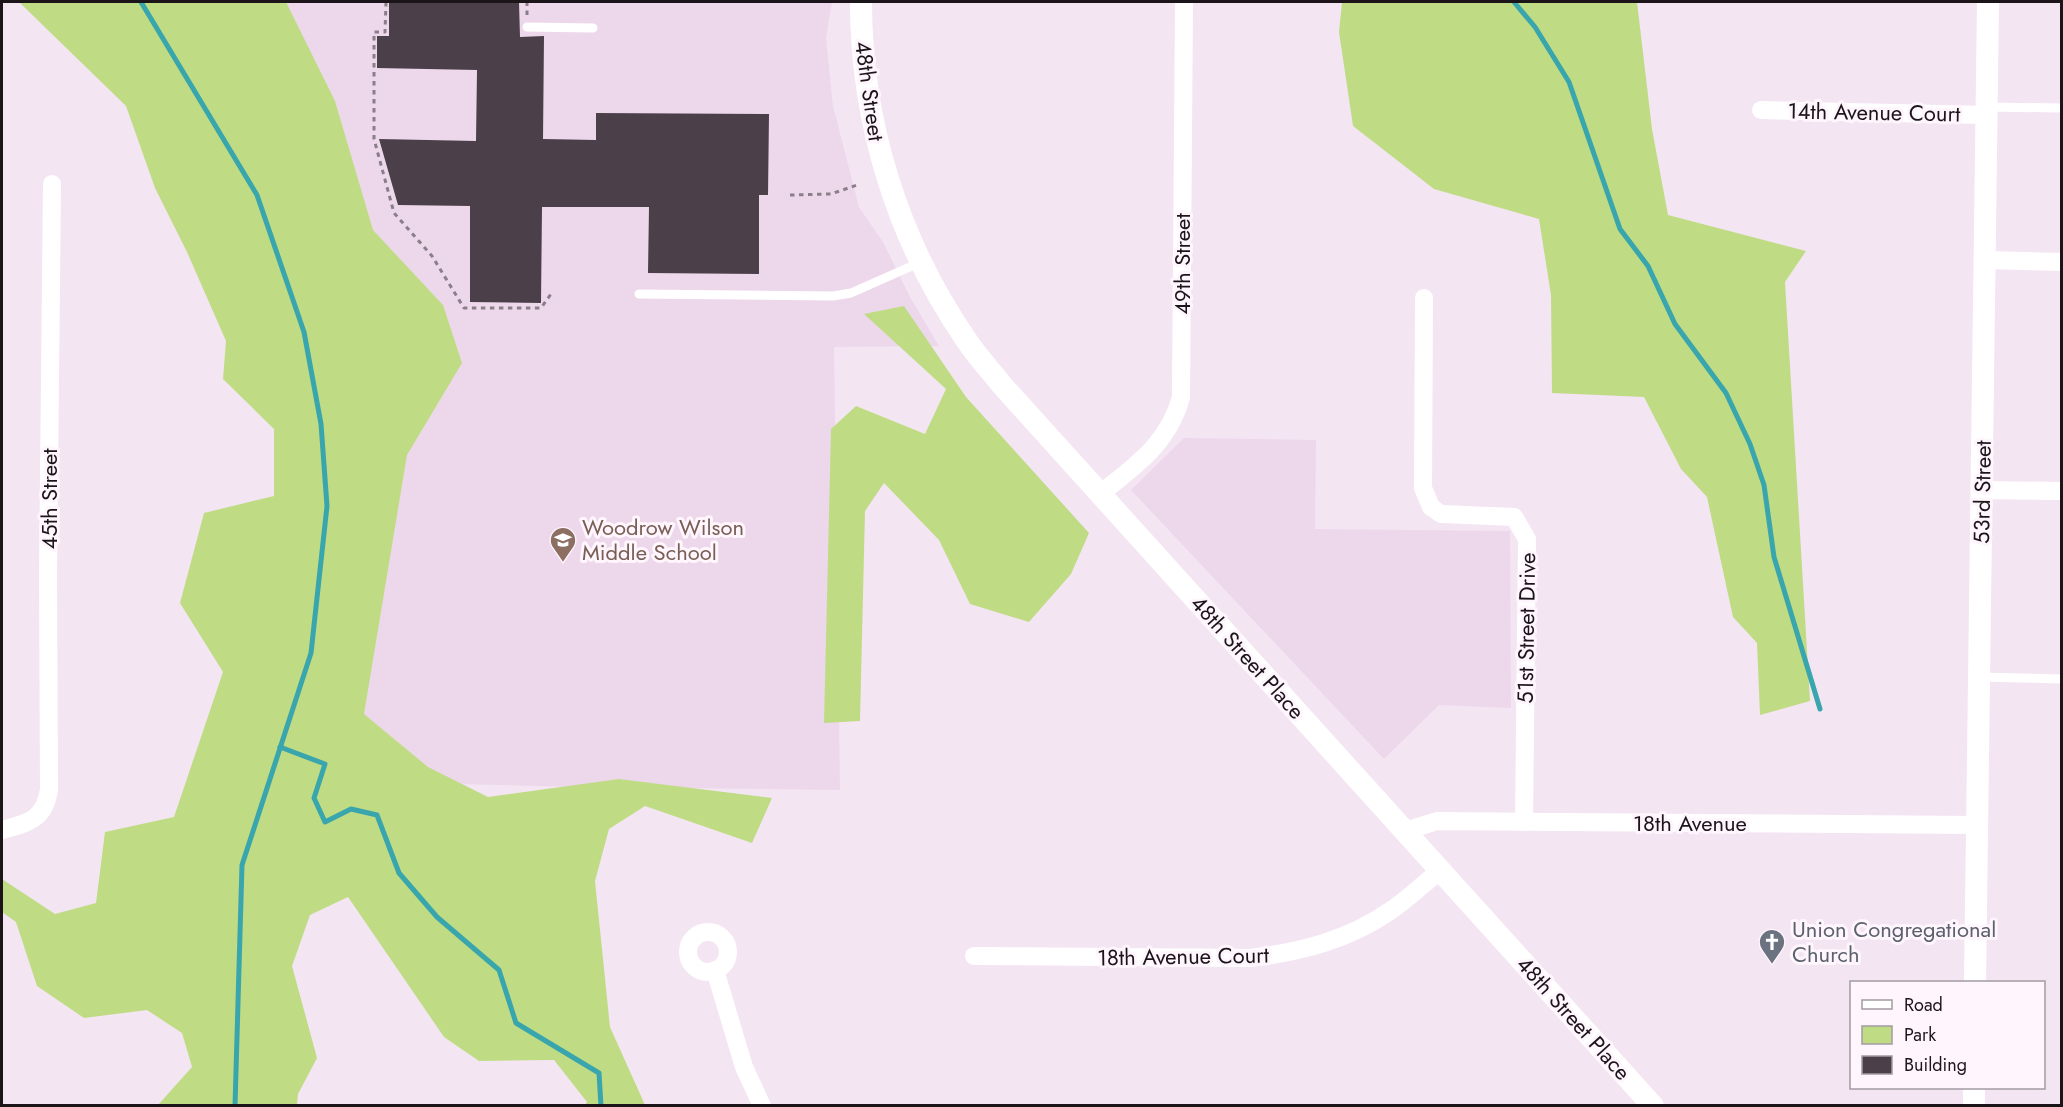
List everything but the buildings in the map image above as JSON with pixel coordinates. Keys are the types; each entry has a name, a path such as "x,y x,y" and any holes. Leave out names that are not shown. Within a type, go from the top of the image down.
{"street":[{"name":"48th Street","path":"861,2 863,62 868,95 879,153 888,179"},
{"name":"49th Street","path":"1100,494 1158,443 1176,416 1181,397 1184,2"},
{"name":"53rd Street","path":"1976,981 1988,2"},
{"name":"14th Avenue Court","path":"1761,110 1986,111"},
{"name":"48th Street Place","path":"888,179 909,237 921,262 967,341 1001,384 1653,1106"},
{"name":"45th Street","path":"2,830 35,818 47,802 52,184"},
{"path":"1985,261 2061,262"},
{"name":"51st Street Drive","path":"1424,298 1423,488 1431,507 1441,514 1514,517 1527,539 1524,822"},
{"path":"1982,490 2061,491"},
{"name":"18th Avenue","path":"1405,831 1437,821 1977,825"},
{"name":"18th Avenue Court","path":"974,956 1250,958 1276,955 1322,945 1345,937 1390,911 1441,870"},
{"path":"715,970 744,1067 762,1106"},
{"path":"1974,1089 1974,1106"}],"lane":[{"path":"527,27 593,28"},
{"path":"1986,111 2061,108"},
{"path":"639,294 833,296 851,292 921,262"},
{"path":"1979,677 2061,679"}],"path":[{"path":"386,2 385,32 374,32 374,140 394,213 432,256 464,308 541,308 551,294"},
{"path":"790,195 831,194 857,186"}],"shaded area":[{"name":"Woodrow Wilson Middle School","path":"287,2 832,2 826,38 833,106 859,207 883,242 910,297 939,346 834,347 840,790 289,780"},
{"path":"1184,438 1316,440 1315,529 1510,531 1511,708 1439,705 1384,759 1131,490"}],"green space":[{"path":"19,2 286,2 335,101 373,230 443,305 462,363 407,455 364,714 428,767 488,797 619,779 772,798 752,843 645,806 609,829 595,881 610,1027 645,1105 585,1105 587,1102 554,1060 479,1061 444,1037 348,897 310,915 292,966 317,1058 298,1094 297,1105 158,1105 192,1067 182,1033 147,1010 84,1018 37,986 16,922 2,912 2,879 55,914 96,903 105,832 174,817 223,672 180,603 204,513 274,496 274,429 223,379 226,341 187,252 155,188 126,106"},
{"path":"1342,2 1637,2 1652,129 1668,215 1806,251 1785,282 1810,701 1760,715 1757,643 1733,617 1707,497 1681,469 1644,397 1552,393 1551,295 1539,219 1434,189 1353,126 1339,32"},
{"path":"904,306 966,397 1089,533 1071,574 1029,622 970,604 939,540 884,483 865,511 860,721 824,723 831,429 856,406 925,434 946,389 864,314"}],"waterway":[{"path":"141,2 257,195 304,332 321,424 327,506 311,653 242,865 235,1106"},
{"path":"1514,2 1535,27 1569,82 1620,229 1648,266 1675,324 1726,393 1750,444 1764,485 1774,557 1820,709"},
{"path":"280,747 325,764 314,798 325,822 351,809 377,815 399,873 437,917 499,970 516,1023 599,1073 601,1106"}],"place":[{"name":"Woodrow Wilson Middle School","path":"563,563"},
{"name":"Union Congregational Church","path":"1772,965"}]}
